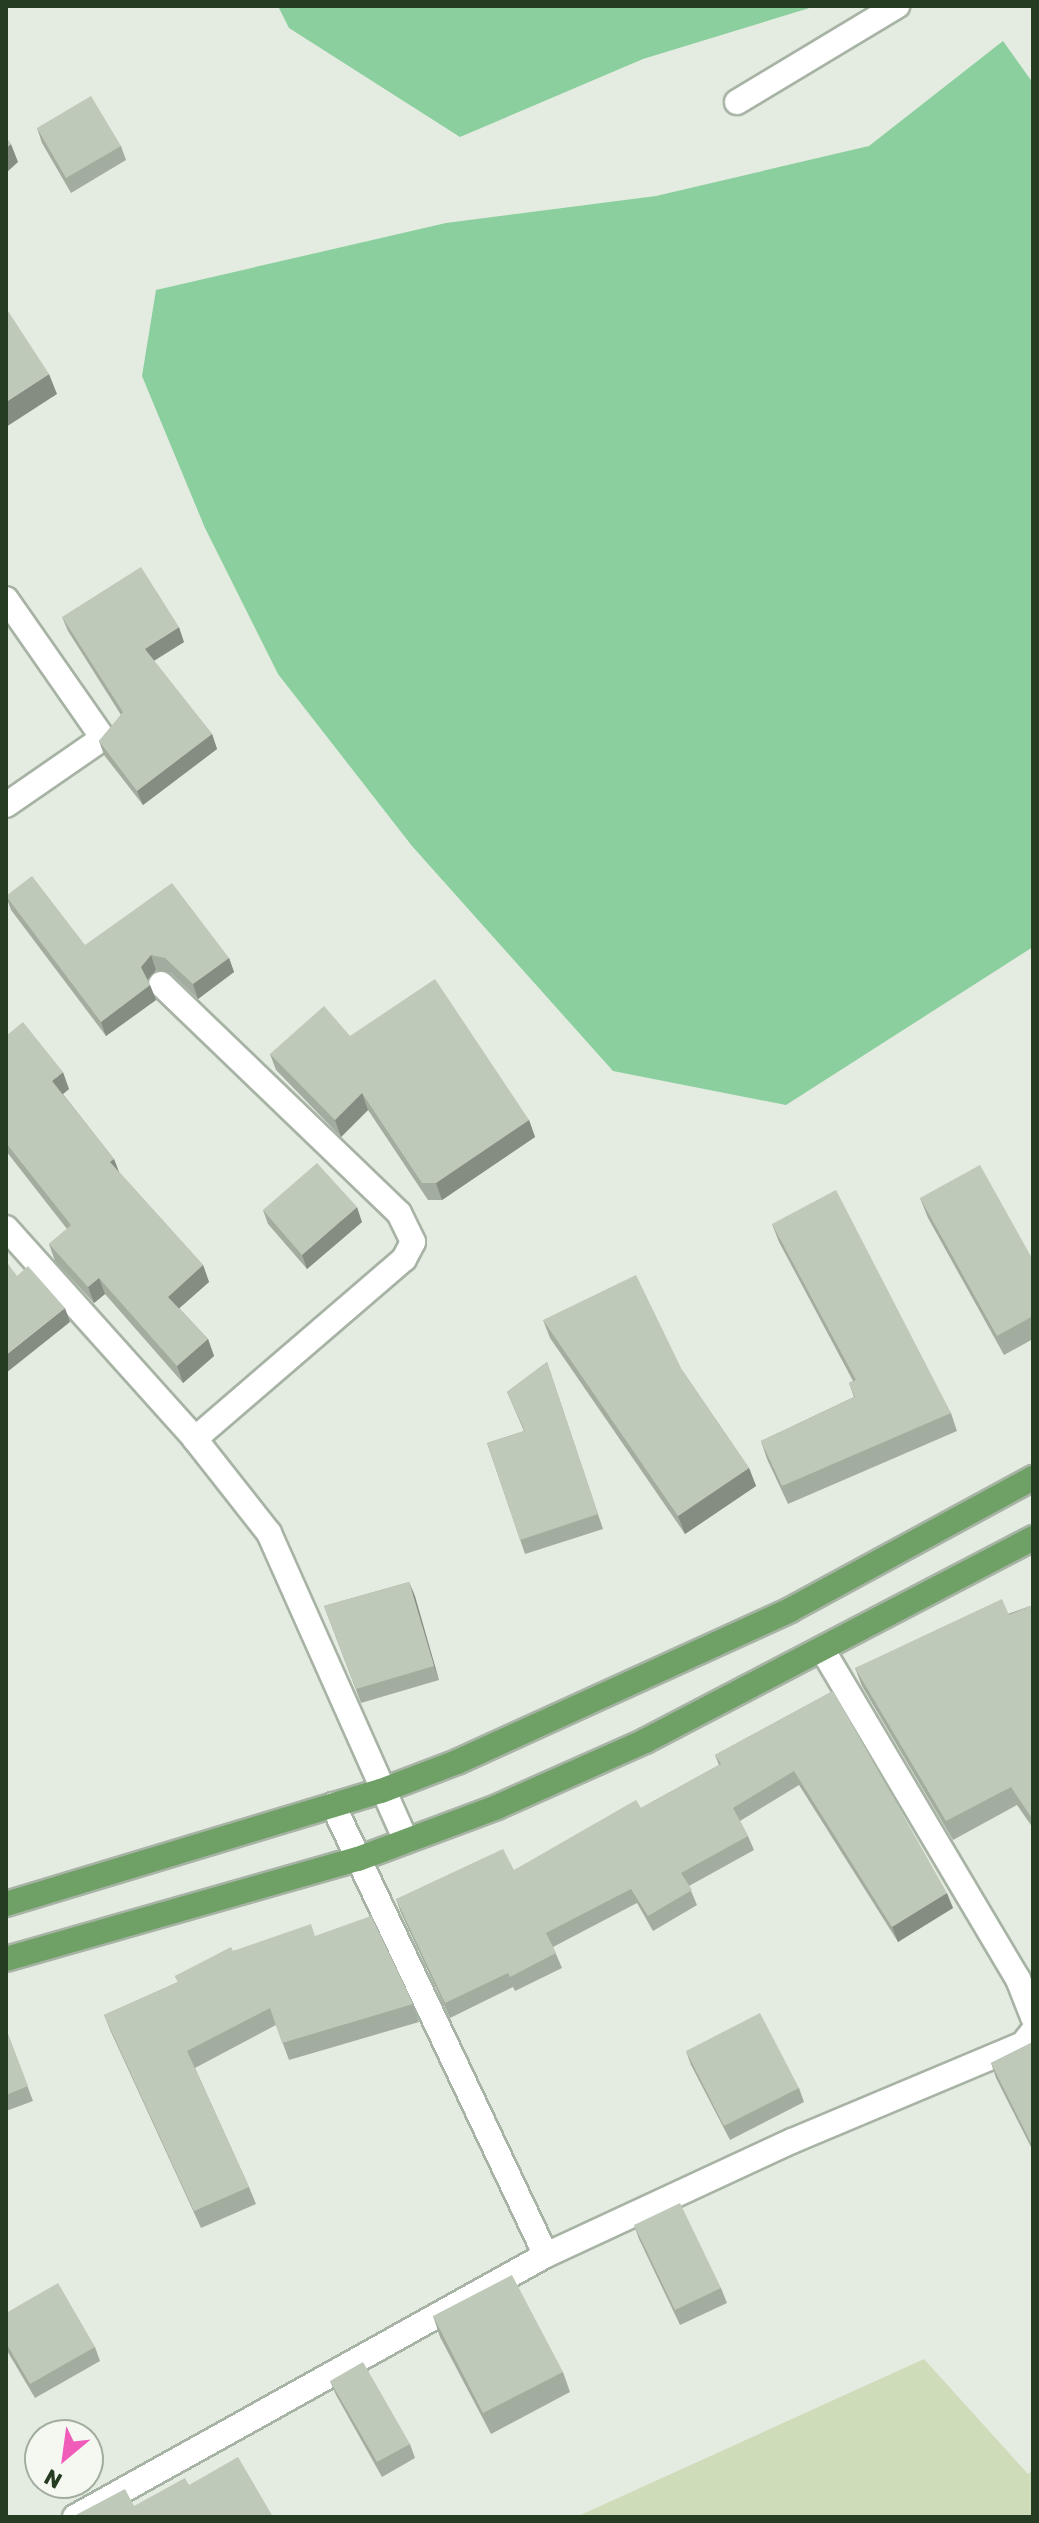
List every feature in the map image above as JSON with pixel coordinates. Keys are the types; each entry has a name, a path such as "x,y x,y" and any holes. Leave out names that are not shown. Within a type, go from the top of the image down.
{"main road":[{"path":"6,1904 381,1791 790,1610 1033,1478"},
{"path":"6,1959 358,1859 406,1841 645,1741 1033,1538"}],"street":[{"path":"737,102 897,6"},
{"path":"6,599 103,738 6,805"},
{"path":"161,984 399,1213 413,1242 404,1259 195,1439"},
{"path":"6,1228 195,1439 269,1533 381,1791 406,1841"},
{"path":"822,1649 1018,1979 1033,2017"},
{"path":"333,1805 546,2255"},
{"path":"75,2517 546,2255 792,2141 1023,2044 1033,2031"}],"shaded area":[{"path":"278,6 816,6 643,59 460,137 289,28"},
{"path":"1003,41 1033,83 1033,947 786,1105 613,1071 412,846 278,674 205,528 142,376 156,290 446,223 656,196 869,146"},
{"path":"924,2359 1028,2474 1033,2470 1033,2517 576,2517"}],"building":[{"path":"91,96 121,146 66,178 37,128"},
{"path":"6,308 49,374 6,402"},
{"path":"141,567 179,627 145,649 212,734 137,791 99,741 123,712 62,617"},
{"path":"32,876 85,945 172,883 229,958 193,984 165,958 151,955 141,967 150,985 101,1022 6,896"},
{"path":"435,979 529,1120 436,1183 422,1183 362,1093 335,1120 270,1054 324,1006 350,1036"},
{"path":"23,1022 63,1072 52,1081 114,1159 110,1162 203,1265 168,1297 208,1339 177,1366 99,1278 88,1287 49,1244 71,1225 6,1143 6,1036"},
{"path":"317,1163 357,1207 302,1255 263,1210"},
{"path":"980,1165 1033,1260 1033,1316 997,1336 920,1198"},
{"path":"836,1190 951,1413 782,1486 761,1441 855,1397 849,1383 856,1380 772,1224"},
{"path":"6,1261 17,1276 28,1266 65,1308 6,1355"},
{"path":"636,1275 682,1370 749,1468 678,1516 543,1320"},
{"path":"547,1362 598,1514 520,1540 487,1443 525,1431 507,1392"},
{"path":"409,1582 434,1666 356,1689 324,1606"},
{"path":"1002,1599 1009,1615 1033,1605 1033,1820 1011,1787 946,1821 855,1668"},
{"path":"833,1691 947,1893 892,1927 794,1771 733,1808 748,1836 681,1873 692,1890 648,1916 631,1889 546,1933 556,1953 510,1977 508,1973 445,2003 396,1899 503,1849 514,1870 636,1800 641,1808 721,1764 715,1755"},
{"path":"371,1916 413,2004 282,2043 270,2008 187,2051 249,2187 194,2211 104,2015 178,1982 175,1976 231,1947 233,1951 311,1924 315,1936"},
{"path":"760,2013 799,2088 724,2126 686,2051"},
{"path":"6,2029 28,2086 6,2095"},
{"path":"1033,2042 1033,2147 991,2063"},
{"path":"680,2203 721,2288 675,2310 634,2225"},
{"path":"512,2275 563,2372 483,2413 433,2316"},
{"path":"58,2283 95,2347 30,2384 6,2343 6,2313"},
{"path":"363,2362 410,2444 377,2462 330,2381"},
{"path":"238,2457 273,2517 72,2517 125,2489 134,2506 185,2478 189,2485"}]}
